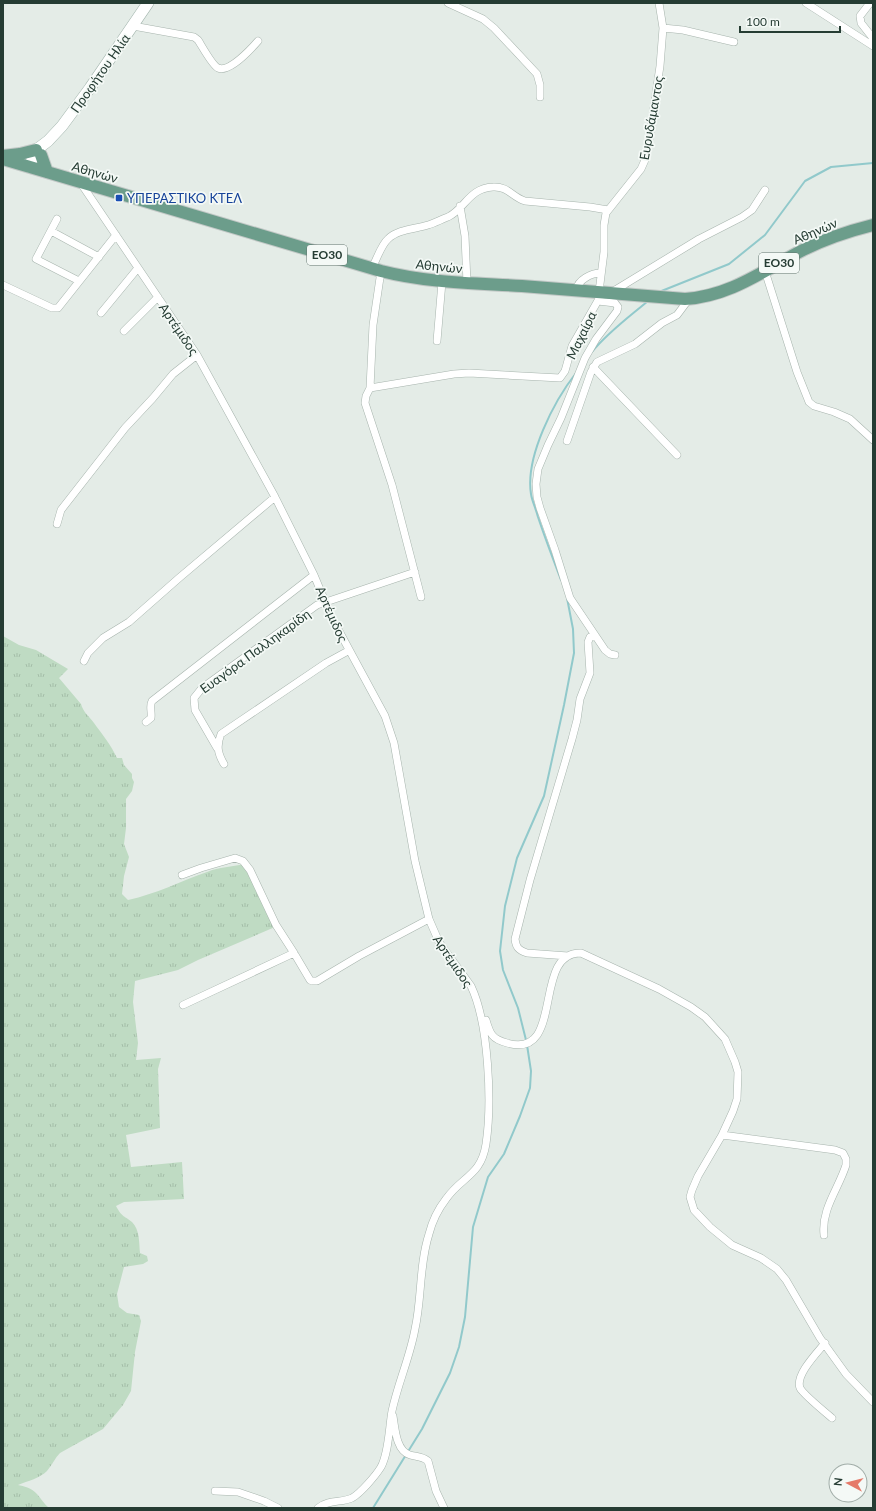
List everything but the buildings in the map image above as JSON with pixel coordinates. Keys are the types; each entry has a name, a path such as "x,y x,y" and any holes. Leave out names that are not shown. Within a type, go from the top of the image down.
{"main road":[{"path":"3,157 39,152 37,169"},
{"name":"Αθηνών","path":"3,157 80,182 376,269 418,279 467,284 576,290 602,295 628,295 687,299 703,298 728,290 821,241 873,225"}],"street":[{"name":"Προφήτου Ηλία","path":"39,152 62,126 90,88 148,3"},
{"path":"448,3 483,19 494,28 536,74 540,85 540,97"},
{"name":"Ευρυδάμαντος","path":"602,295 601,273 604,252 604,225 608,210 636,176 645,160 660,66 663,28 658,3"},
{"path":"806,3 872,45"},
{"path":"870,3 860,16 861,23 872,37 872,45"},
{"path":"133,26 194,37 198,40 214,65 218,68 228,67 244,56 258,41"},
{"path":"663,28 683,30 734,42"},
{"path":"37,169 39,152"},
{"name":"Αρτέμιδος","path":"80,182 197,355 275,497 314,575 348,651 383,713 391,732 399,765 415,861 429,920 439,942 471,986 475,994 481,1016 485,1040 488,1082 488,1128 485,1147 479,1165 473,1173 446,1199 429,1233 421,1274 416,1328 392,1412 383,1461 374,1476 352,1498 327,1503 318,1508"},
{"path":"421,597 392,485 366,402 366,396 370,388 376,269 389,238 403,231 429,224 450,216 470,196 491,187 500,187 508,190 518,199 525,201 608,210"},
{"path":"615,655 610,654 605,650 570,598 537,497 536,484 538,469 561,418 585,358 596,339 617,312 618,307 615,303 602,295 700,239 742,217 752,210 765,190"},
{"path":"460,206 465,236 467,284"},
{"path":"57,219 36,259 79,281"},
{"path":"51,231 99,256"},
{"path":"3,285 54,308 60,306 116,235"},
{"path":"100,313 138,268"},
{"path":"765,271 799,377 809,402 814,406 842,414 850,419 873,440"},
{"path":"576,290 578,285 585,278 601,273"},
{"path":"437,341 442,282"},
{"name":"Μαχαίρα","path":"370,388 454,374 469,373 560,378 565,371 572,346 602,295"},
{"path":"124,331 158,298"},
{"path":"567,441 593,367 599,361 635,344 662,323 677,315 687,299"},
{"path":"57,524 61,510 125,428 173,374 197,355"},
{"path":"593,367 677,455"},
{"path":"84,661 88,653 103,638 130,622 179,578 275,497"},
{"name":"Ευαγόρα Παλληκαρίδη","path":"217,748 195,710 194,698 202,688 301,616 325,602 415,572"},
{"path":"146,722 150,718 152,712 150,703 152,700 314,575"},
{"path":"568,956 543,955 520,951 516,944 516,939 518,924 532,872 572,739 580,699 590,673 588,642 590,637 595,635"},
{"path":"224,764 218,754 217,748 220,734 348,651"},
{"path":"182,875 235,858 243,861 246,864 276,925 310,980 314,982 358,956 429,920"},
{"path":"183,1005 294,953"},
{"path":"475,994 480,1000 488,1029 492,1037 512,1045 526,1044 538,1035 548,1007 553,977 560,964 573,953 585,954 659,989 691,1007 716,1028 730,1048 736,1062 738,1080 736,1099 733,1111 722,1135 698,1176 692,1190 690,1197 694,1210 710,1227 732,1245 766,1261 777,1269 786,1280 846,1374 873,1402"},
{"path":"722,1135 835,1150 843,1153 846,1159 846,1165 825,1217 823,1228 824,1235"},
{"path":"825,1343 803,1373 800,1385 802,1391 832,1418"},
{"path":"392,1412 399,1445 409,1455 420,1456 428,1461 436,1491 444,1508"},
{"path":"215,1491 238,1492 264,1501 278,1508"}],"green space":[{"path":"3,636 19,645 36,650 68,669 59,678 81,704 117,758 122,758 124,765 132,774 134,782 132,791 126,799 126,828 124,844 129,857 124,876 122,894 128,900 158,891 212,870 244,864 275,927 178,970 135,981 133,1002 138,1043 136,1060 161,1058 158,1069 160,1128 126,1135 131,1167 182,1162 184,1199 124,1202 116,1206 121,1214 135,1225 139,1237 140,1253 147,1256 148,1261 143,1264 124,1267 117,1294 119,1307 127,1313 139,1315 141,1321 135,1352 131,1391 123,1405 103,1429 60,1453 47,1471 41,1476 18,1485 34,1491 49,1508 3,1508"}],"waterway":[{"path":"659,292 729,264 765,235 805,181 831,167 873,163"},
{"path":"592,352 611,332 648,301"},
{"path":"561,580 532,499 530,479 532,463 543,430 559,399 576,373"},
{"path":"526,1040 518,1008 503,970 500,951 505,906 517,858 544,796 574,653 573,629 567,598"},
{"path":"373,1508 422,1429 450,1373 459,1347 465,1317 473,1227 488,1177 504,1154 530,1088 531,1071 527,1045"}],"place":[{"name":"ΥΠΕΡΑΣΤΙΚΟ ΚΤΕΛ","path":"119,198"}]}
